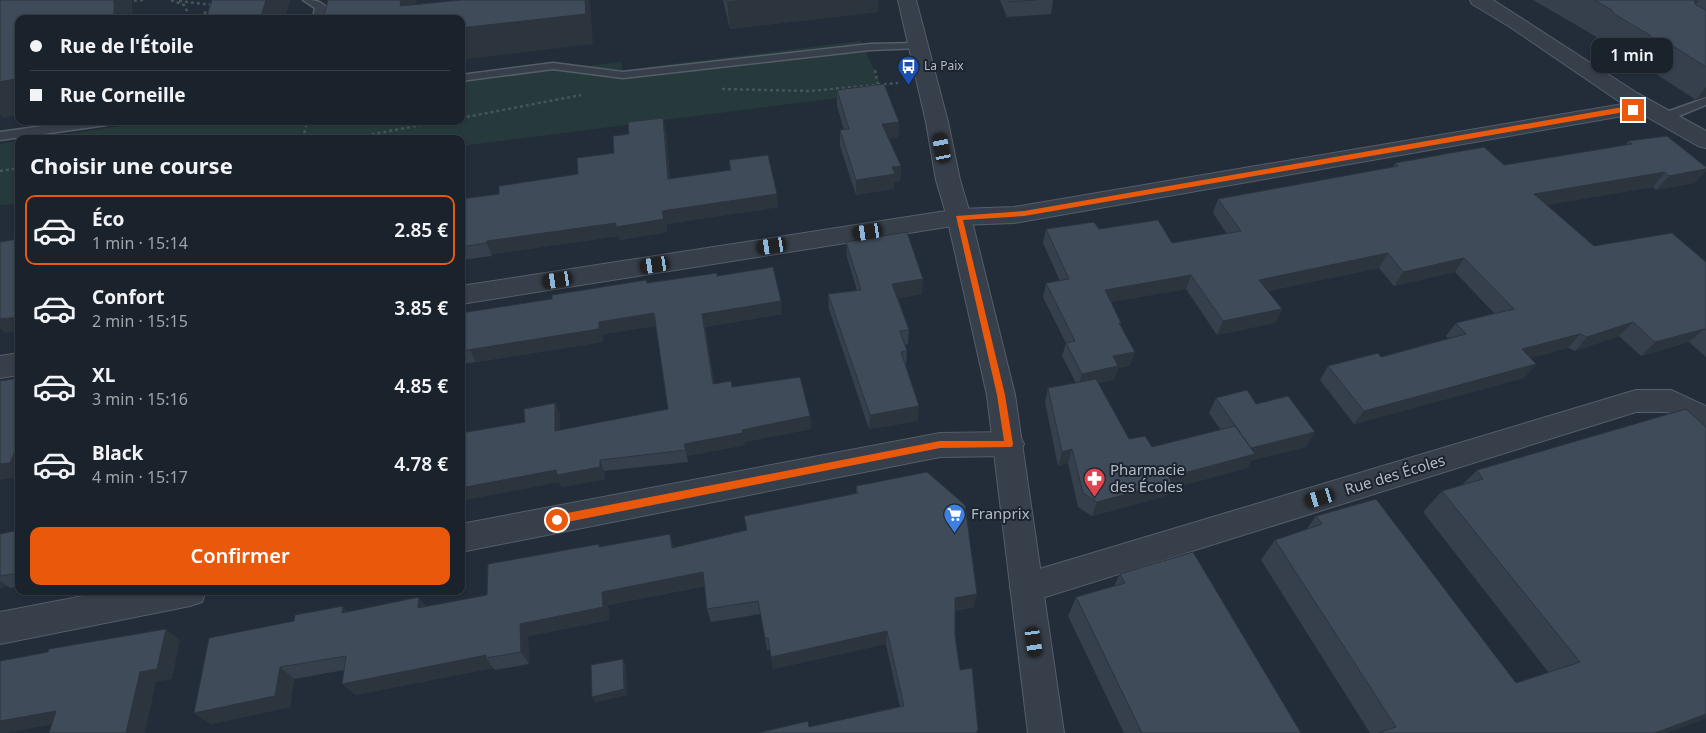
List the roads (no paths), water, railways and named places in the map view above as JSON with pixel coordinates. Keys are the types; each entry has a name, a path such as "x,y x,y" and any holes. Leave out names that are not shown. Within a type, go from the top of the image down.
{"street":[{"path":"907,0 937,122 949,185 959,218 1001,395 1046,733"},
{"path":"1479,0 1657,114 1706,141"},
{"path":"465,294 959,218 1014,215 1462,139 1617,110 1657,114"},
{"path":"0,367 15,365"},
{"name":"Rue des Écoles","path":"1026,588 1636,401 1671,401 1706,419"},
{"path":"465,537 940,445 1009,444"},
{"path":"0,628 169,595"}],"lane":[{"path":"308,0 321,7 319,15"},
{"path":"465,77 553,66 623,76 870,47 917,46"},
{"path":"1657,114 1706,101"},
{"path":"0,136 78,125"}],"place":[{"name":"La Paix","path":"908,85"},
{"name":"Pharmacie des Écoles","path":"1094,498"},
{"name":"Franprix","path":"955,533"}]}
